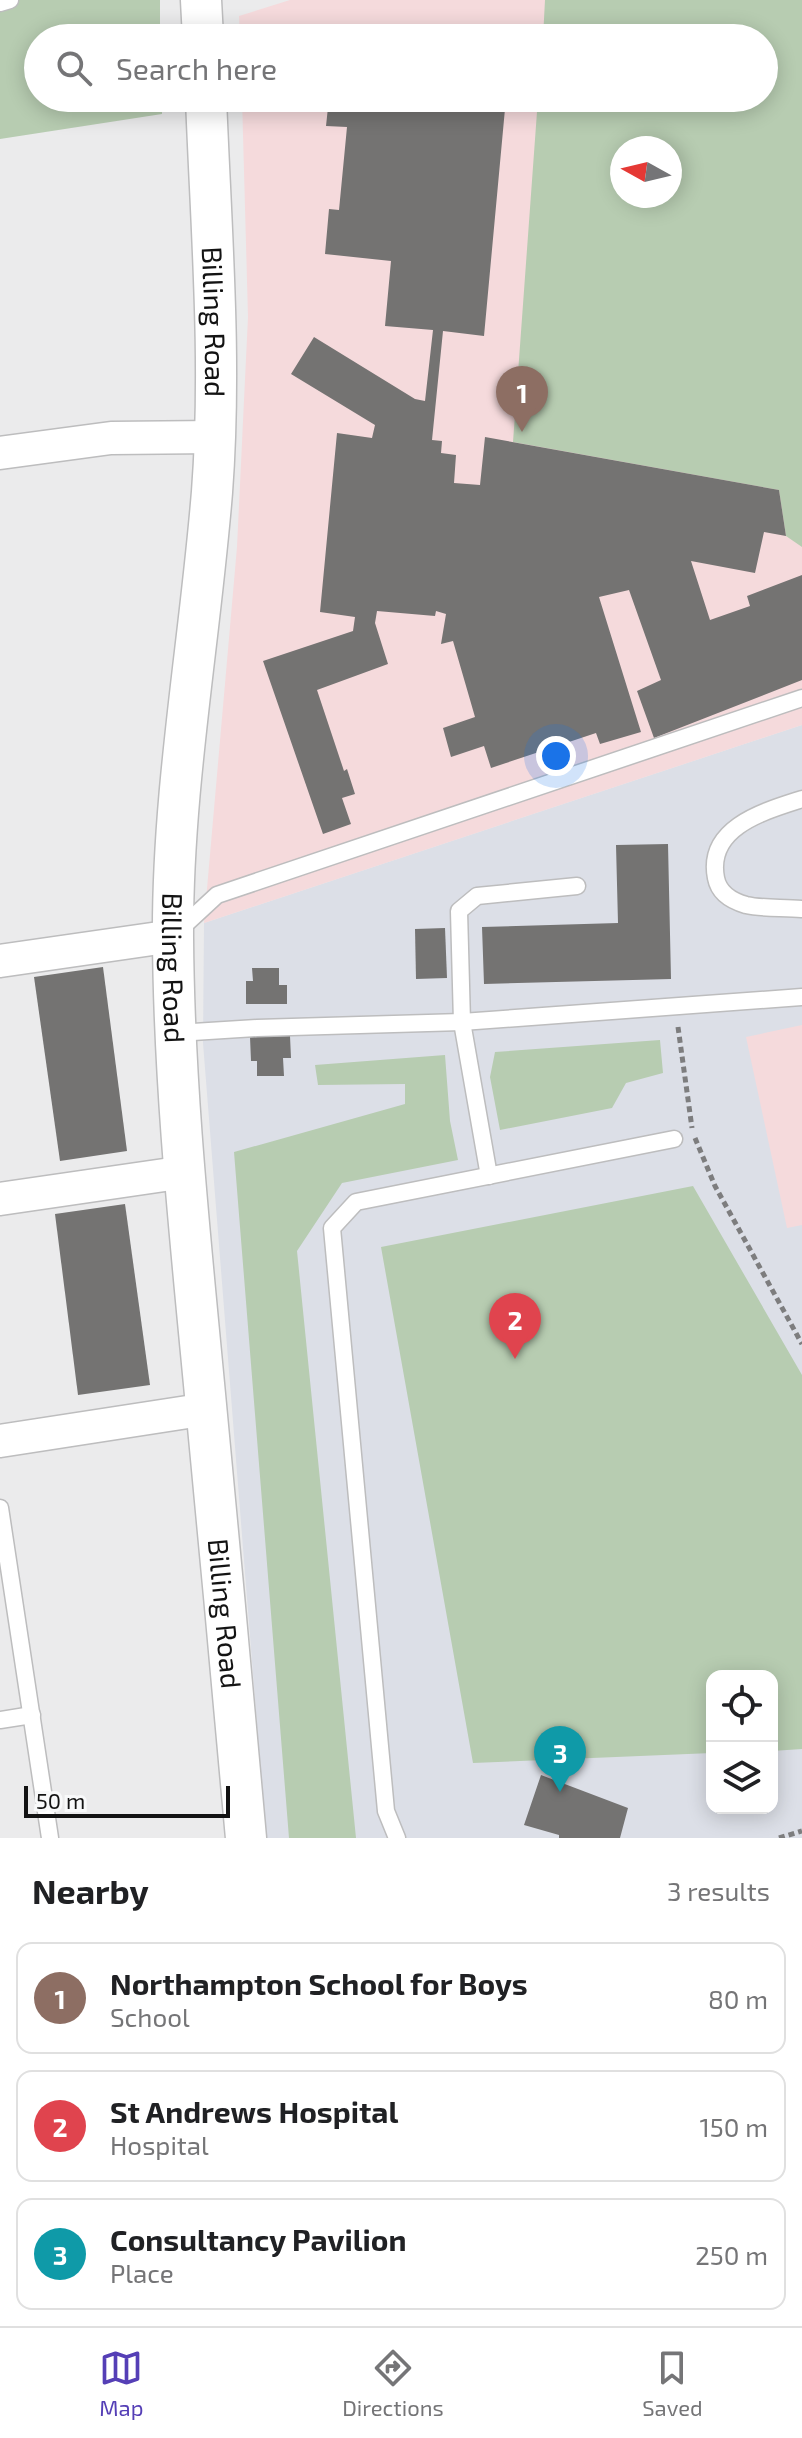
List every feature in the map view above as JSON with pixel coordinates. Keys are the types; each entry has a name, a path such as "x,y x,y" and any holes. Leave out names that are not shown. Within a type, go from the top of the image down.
{"street":[{"path":"201,0 202,24"},
{"name":"Billing Road","path":"207,112 216,368 215,437 183,766 173,936 185,1172 246,1838"},
{"path":"0,453 111,438 215,437"},
{"path":"0,961 173,936"},
{"path":"0,1199 185,1172"},
{"path":"0,1441 207,1409"}],"lane":[{"path":"0,3 10,0"},
{"path":"173,936 217,895 802,698"},
{"path":"802,799 752,817 729,832 718,851 714,867 717,883 724,895 748,905 802,909"},
{"path":"489,1176 462,1022 459,911 477,896 577,886"},
{"path":"177,1033 462,1022 802,997"},
{"path":"397,1838 386,1811 332,1228 356,1202 674,1139"},
{"path":"0,1508 6,1579 32,1715 50,1838"},
{"path":"0,1720 32,1715"}],"path":[{"path":"675,1006 693,1131 715,1186 802,1344"},
{"path":"779,1838 802,1831"}],"shaded area":[{"path":"290,0 802,0 802,725 204,923 237,547 248,317 242,112 778,112 778,24 239,24 239,16"},
{"path":"802,725 802,1838 266,1838 203,1043 204,923"},
{"path":"802,1025 802,1225 787,1228 746,1037"}],"green space":[{"path":"0,0 160,0 160,24 24,24 24,112 162,114 0,139"},
{"path":"545,0 802,0 802,547 786,536 779,490 513,442 537,112 778,112 778,24 544,24"},
{"path":"660,1040 663,1073 626,1083 612,1108 500,1130 490,1077 495,1052"},
{"path":"445,1055 450,1121 458,1160 342,1183 297,1251 356,1838 289,1838 234,1152 405,1104 405,1084 318,1085 315,1065"},
{"path":"693,1186 802,1375 802,1749 778,1751 778,1670 706,1670 706,1753 473,1763 381,1247"}],"building":[{"path":"328,112 505,112 484,336 443,331 432,440 442,441 441,453 456,455 454,483 480,485 485,437 779,490 786,536 764,532 755,573 691,561 710,620 750,606 747,596 802,575 802,680 654,738 637,691 661,680 629,590 599,597 641,732 600,744 596,733 491,768 484,746 451,757 443,728 475,717 453,641 441,644 446,614 436,611 435,616 377,611 375,623 388,664 317,690 344,771 347,769 355,794 342,798 351,824 323,834 263,661 353,631 355,617 320,612 337,433 372,438 375,425 291,374 314,337 415,399 425,401 433,330 385,326 391,261 325,254 329,209 339,210 347,127 326,126"},
{"path":"668,844 671,979 484,984 482,927 618,923 616,845"},
{"path":"445,928 447,978 416,979 415,929"},
{"path":"103,967 127,1151 60,1161 34,977"},
{"path":"252,968 279,968 279,985 287,985 287,1004 246,1004 246,981 253,981"},
{"path":"290,1036 291,1058 283,1058 284,1076 257,1076 257,1061 251,1061 250,1037"},
{"path":"125,1204 150,1385 78,1395 55,1214"},
{"path":"541,1775 628,1808 620,1838 559,1838 559,1835 524,1825"}],"place":[{"name":"Northampton School for Boys","path":"522,432"},
{"name":"St Andrews Hospital","path":"515,1359"},
{"name":"Consultancy Pavilion","path":"560,1792"}]}
